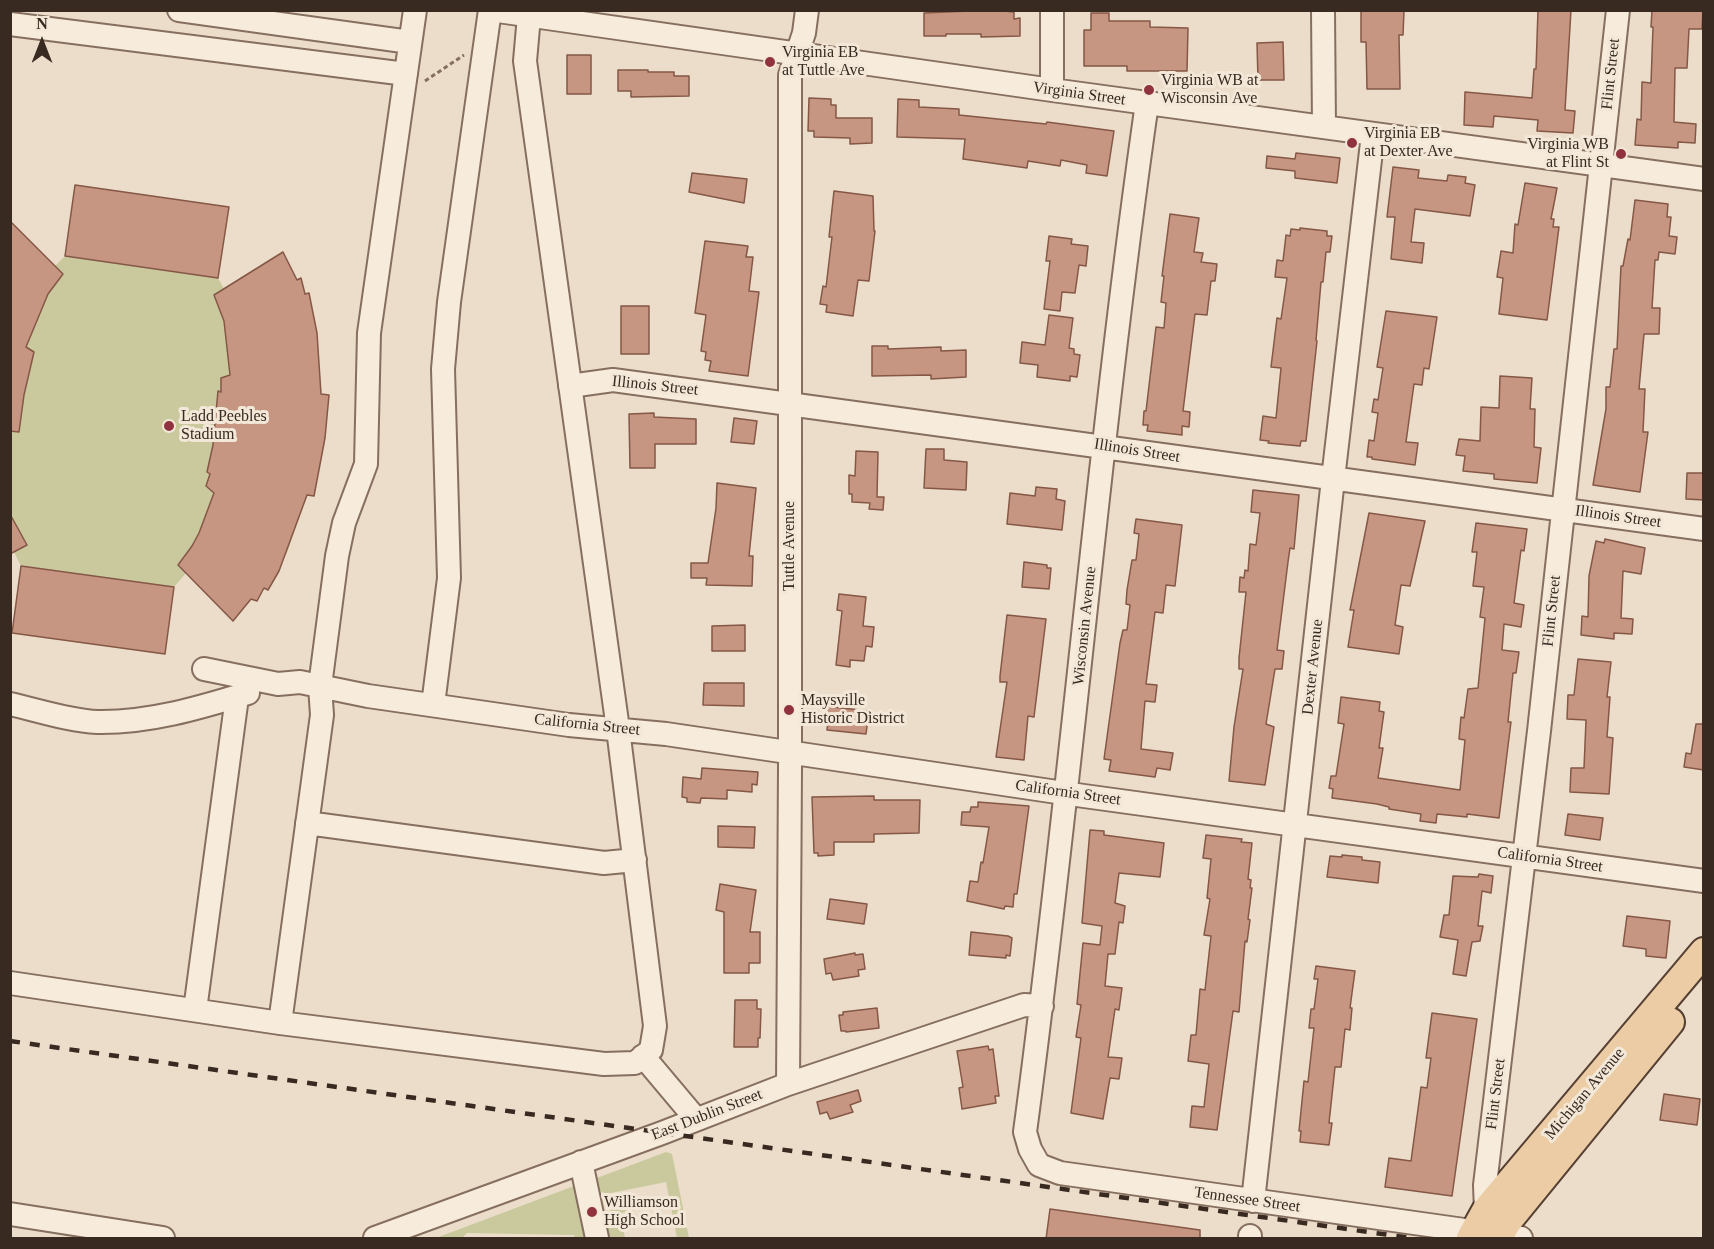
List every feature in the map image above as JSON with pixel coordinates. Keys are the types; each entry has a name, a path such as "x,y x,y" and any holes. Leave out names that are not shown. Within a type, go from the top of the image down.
{"main road":[{"name":"Michigan Avenue","path":"1492,1232 1704,952"},
{"name":"Michigan Avenue","path":"1492,1232 1506,1222 1704,982"}],"street":[{"path":"179,10 410,42"},
{"path":"280,1023 322,715 320,686 339,545 344,523 366,464 369,333 413,79 410,42 414,10"},
{"path":"433,705 449,594 444,369 449,302 490,10"},
{"name":"Virginia Street","path":"490,10 1704,179"},
{"name":"Tuttle Avenue","path":"788,1084 790,75 804,33 807,10"},
{"path":"1052,10 1052,90"},
{"path":"1323,10 1324,127"},
{"name":"Flint Street","path":"1492,1232 1485,1185 1524,857 1618,10"},
{"path":"10,983 280,1023 604,1064 634,1064 651,1050 655,1026 635,860 525,61 530,16"},
{"path":"10,24 413,79"},
{"name":"Wisconsin Avenue","path":"1030,1149 1025,1132 1042,1006 1123,277 1147,103"},
{"name":"Dexter Avenue","path":"1253,1201 1373,134"},
{"name":"Illinois Street","path":"570,386 614,380 1704,529"},
{"path":"204,669 278,684"},
{"name":"California Street","path":"278,684 300,682 368,696 569,724 666,734 1066,793 1704,881"},
{"path":"10,704 95,722 126,721 164,716 278,684"},
{"path":"195,1010 237,697"},
{"path":"307,823 604,863 635,860"},
{"name":"East Dublin Street","path":"375,1239 788,1084 1024,1005 1042,1006"},
{"path":"643,1056 696,1119"},
{"name":"Tennessee Street","path":"1030,1149 1039,1165 1060,1173 1492,1232"},
{"path":"581,1162 597,1239"},
{"path":"10,1214 163,1239"}],"path":[{"path":"413,79 466,54"}],"green space":[{"name":"Ladd Peebles Stadium","path":"75,185 229,207 218,278 224,289 283,252 296,280 301,278 305,293 309,293 317,333 321,394 329,395 325,438 314,496 307,495 288,550 268,590 264,588 257,601 251,599 233,621 186,573 174,587 21,566 14,552 10,554 10,221 55,266 65,256"},
{"path":"666,1152 672,1154 689,1238 677,1238 666,1182 606,1194 599,1190 597,1178"},
{"path":"574,1186 584,1238 573,1238 575,1235 467,1233 462,1238 436,1238"},
{"path":"631,1206 633,1211 620,1213 625,1238 607,1238 605,1216 607,1213"}],"building":[{"path":"993,10 1014,12 1014,19 1020,18 1020,36 981,37 981,34 946,34 946,36 924,36 924,13"},
{"path":"1361,10 1404,11 1403,35 1399,35 1400,89 1367,89 1366,42 1361,42"},
{"path":"1538,10 1571,10 1565,110 1575,111 1573,133 1537,131 1538,120 1494,116 1493,127 1464,125 1465,92 1532,98 1534,69 1536,69"},
{"path":"1652,10 1703,10 1702,29 1689,29 1687,68 1675,68 1674,122 1696,124 1695,143 1678,142 1678,148 1635,145 1637,119 1641,120 1642,82 1651,83"},
{"path":"1091,13 1109,13 1109,21 1150,21 1150,27 1188,28 1187,71 1127,71 1127,66 1084,66 1084,30 1091,30"},
{"path":"1283,42 1284,80 1258,80 1257,43"},
{"path":"567,55 591,55 591,94 567,94"},
{"path":"618,70 674,72 674,76 689,76 689,96 631,97 631,91 618,91"},
{"path":"809,98 831,99 831,105 836,105 836,118 872,118 872,143 850,144 850,138 814,137 814,131 808,131"},
{"path":"898,99 919,100 919,107 959,109 959,115 1046,124 1047,122 1114,131 1107,176 1086,173 1087,165 1061,160 1060,166 1028,161 1027,168 963,159 965,139 897,137"},
{"path":"1296,153 1340,158 1337,183 1295,178 1295,171 1266,168 1267,156 1295,159"},
{"path":"1393,167 1419,170 1418,178 1447,181 1448,175 1466,177 1465,183 1475,185 1470,216 1415,209 1411,242 1424,243 1422,263 1391,259 1395,217 1387,217"},
{"path":"692,173 747,179 744,203 689,192"},
{"path":"1525,183 1557,188 1551,219 1554,219 1553,227 1559,227 1547,320 1499,314 1503,278 1497,277 1501,251 1513,253 1515,224 1518,225"},
{"path":"75,185 229,207 218,278 65,256"},
{"path":"834,191 873,196 875,231 869,281 858,280 853,316 826,312 827,305 820,304 823,286 826,287 832,237 829,237"},
{"path":"1635,200 1668,204 1667,217 1671,217 1669,236 1677,237 1675,254 1659,252 1658,260 1655,260 1652,308 1660,308 1659,334 1644,334 1639,389 1645,389 1643,432 1648,432 1640,492 1593,485 1606,409 1606,387 1610,387 1614,349 1617,349 1621,266 1623,266 1628,239 1630,240"},
{"path":"1170,214 1199,218 1194,252 1203,253 1201,262 1217,264 1215,281 1211,281 1207,315 1195,314 1183,411 1190,412 1189,427 1182,426 1182,435 1147,431 1148,425 1143,425 1156,327 1164,328 1166,303 1161,302 1164,276 1162,276"},
{"path":"10,221 63,274 48,294 26,347 34,352 24,395 19,432 10,431"},
{"path":"1300,228 1327,231 1327,236 1332,236 1330,252 1326,252 1323,282 1321,282 1306,441 1301,441 1300,446 1260,440 1263,416 1276,418 1281,368 1271,367 1277,318 1281,319 1287,278 1275,277 1277,260 1283,261 1286,235 1290,236 1291,229 1300,230"},
{"path":"1049,236 1072,239 1071,244 1088,246 1086,266 1079,265 1075,293 1062,292 1060,311 1044,309 1050,261 1046,261"},
{"path":"705,241 748,246 746,257 753,257 749,291 759,292 748,376 709,371 711,361 705,360 706,352 701,351 706,315 695,313"},
{"path":"283,252 297,280 301,278 305,294 309,293 317,333 321,394 329,395 325,438 314,496 307,495 279,571 268,590 264,588 257,601 251,599 233,621 178,565 199,533 214,493 206,486 210,474 207,472 213,445 218,391 221,392 221,378 230,375 224,321 214,295"},
{"path":"621,306 649,306 649,354 621,354"},
{"path":"1386,311 1437,317 1429,369 1424,368 1422,385 1414,384 1406,442 1418,443 1415,465 1367,457 1369,440 1374,441 1378,413 1372,412 1374,399 1378,400 1383,368 1377,367"},
{"path":"1049,315 1073,318 1069,348 1074,349 1074,354 1080,355 1077,377 1070,376 1070,381 1037,377 1038,365 1020,363 1022,342 1045,345"},
{"path":"872,346 888,346 888,349 941,347 941,351 966,350 966,377 931,379 931,375 872,376"},
{"path":"1500,376 1532,378 1530,409 1535,409 1534,447 1541,448 1537,483 1494,479 1494,474 1463,471 1465,456 1456,455 1459,439 1480,441 1481,407 1499,408"},
{"path":"654,413 654,417 696,419 696,444 655,444 655,468 630,468 629,414"},
{"path":"734,418 757,421 754,444 731,442"},
{"path":"926,449 944,449 944,460 967,462 966,490 924,488"},
{"path":"856,451 878,452 877,497 884,497 883,510 869,509 870,503 852,502 852,494 849,494 849,475 855,476"},
{"path":"1687,473 1704,473 1704,500 1686,499"},
{"path":"717,483 756,488 749,556 753,556 752,586 706,585 707,578 691,578 691,563 708,563 716,508"},
{"path":"1036,487 1057,489 1056,499 1065,501 1062,530 1007,524 1010,493 1035,496"},
{"path":"1253,490 1299,495 1294,549 1290,548 1277,650 1284,651 1282,669 1275,669 1266,724 1274,727 1265,785 1229,781 1243,669 1239,669 1239,658 1246,592 1239,592 1240,577 1244,578 1245,570 1248,571 1250,544 1256,545 1260,513 1251,512"},
{"path":"1369,513 1425,521 1410,586 1401,585 1395,625 1403,627 1399,654 1348,647 1354,610 1350,610"},
{"path":"10,514 27,545 10,554"},
{"path":"1136,519 1182,525 1175,586 1166,585 1163,613 1155,612 1146,684 1157,685 1155,702 1145,701 1141,749 1173,753 1170,770 1157,768 1155,777 1109,771 1111,760 1104,759 1120,643 1123,630 1127,630 1130,605 1126,604 1127,590 1132,560 1136,560 1139,534 1134,533"},
{"path":"1476,523 1527,529 1524,551 1521,550 1514,603 1524,605 1521,627 1504,624 1502,650 1519,652 1516,673 1513,673 1508,722 1511,722 1499,818 1467,814 1467,817 1437,814 1436,823 1420,821 1421,814 1389,809 1389,807 1377,804 1332,798 1333,789 1329,788 1331,776 1336,776 1344,724 1338,723 1341,697 1380,702 1379,711 1384,712 1379,748 1383,748 1378,778 1460,790 1465,740 1459,739 1461,717 1464,718 1468,689 1478,688 1485,618 1480,617 1484,587 1473,586 1477,552 1472,552"},
{"path":"1605,539 1645,548 1641,574 1623,571 1621,618 1633,619 1632,634 1614,633 1614,639 1581,635 1582,616 1588,617 1589,576 1596,541 1604,543"},
{"path":"1024,562 1047,565 1047,568 1051,568 1049,589 1022,587"},
{"path":"21,566 174,587 165,654 12,633"},
{"path":"839,594 866,597 863,626 874,627 872,647 866,646 864,661 850,660 850,667 836,665 842,611 837,610"},
{"path":"1007,615 1046,619 1034,717 1028,716 1024,760 996,757 1007,682 1000,682 1000,676"},
{"path":"745,625 745,651 712,651 712,626"},
{"path":"1578,659 1611,662 1607,697 1610,697 1607,737 1613,738 1609,794 1570,792 1571,768 1584,768 1586,720 1567,719 1568,695 1574,695"},
{"path":"704,683 744,683 744,706 703,705"},
{"path":"824,706 869,711 866,734 827,730 828,722 822,721"},
{"path":"1696,724 1704,724 1704,770 1684,767 1686,753 1691,754"},
{"path":"702,768 758,772 757,785 752,784 752,792 727,790 727,799 701,798 700,803 687,802 687,798 682,797 683,777 701,779"},
{"path":"874,796 874,800 920,800 919,833 874,834 874,842 834,842 834,855 818,856 818,853 814,853 812,797"},
{"path":"978,802 1029,806 1017,894 1014,894 1013,907 1005,906 1004,909 967,901 970,881 978,882 989,827 961,825 962,812 970,812 971,807 978,807"},
{"path":"1568,814 1603,818 1600,840 1565,835"},
{"path":"718,826 755,827 754,848 718,847"},
{"path":"1090,830 1104,831 1104,835 1164,843 1160,877 1119,873 1115,903 1125,906 1123,923 1119,922 1115,954 1108,954 1105,986 1122,988 1119,1010 1115,1009 1108,1057 1122,1058 1119,1079 1110,1078 1103,1119 1071,1113 1081,1038 1076,1037 1081,1005 1077,1004 1083,943 1100,945 1102,926 1082,923"},
{"path":"1206,835 1242,839 1241,842 1252,843 1248,879 1251,880 1250,888 1252,888 1248,919 1250,920 1247,942 1245,941 1239,1012 1233,1011 1217,1130 1190,1127 1192,1106 1204,1107 1209,1064 1188,1061 1191,1035 1196,1035 1200,989 1205,990 1211,936 1204,935 1210,899 1207,898 1211,859 1203,858"},
{"path":"1342,855 1380,862 1378,883 1327,877 1330,856 1342,857"},
{"path":"1479,874 1493,876 1491,893 1482,891 1478,926 1483,926 1480,941 1472,942 1466,976 1453,974 1458,940 1440,937 1444,915 1449,915 1453,876 1478,877"},
{"path":"720,884 756,890 750,932 760,932 760,963 749,963 749,973 724,973 724,912 716,910"},
{"path":"830,899 867,904 864,924 827,919"},
{"path":"1627,916 1670,921 1666,958 1646,956 1646,949 1623,946"},
{"path":"971,932 1012,938 1010,956 1006,955 1006,958 969,955"},
{"path":"855,953 855,955 863,954 865,969 858,970 859,976 833,980 831,973 826,974 824,959"},
{"path":"1316,966 1355,971 1350,1008 1352,1008 1350,1030 1345,1029 1341,1067 1335,1067 1329,1145 1300,1142 1301,1131 1299,1131 1304,1081 1308,1082 1314,1028 1309,1028 1318,979 1314,979"},
{"path":"735,1000 757,1000 757,1009 761,1009 758,1047 734,1047"},
{"path":"877,1008 879,1028 841,1031 839,1015 843,1015 843,1012"},
{"path":"1432,1013 1477,1019 1452,1196 1385,1187 1389,1158 1411,1161 1421,1087 1427,1088 1431,1058 1426,1058"},
{"path":"988,1046 989,1050 993,1049 999,1096 995,1096 996,1103 962,1109 959,1088 963,1087 957,1051"},
{"path":"858,1090 861,1101 850,1105 853,1112 830,1119 827,1112 820,1114 817,1102"},
{"path":"1664,1094 1700,1099 1697,1125 1660,1120"},
{"path":"1050,1209 1200,1230 1200,1239 1046,1239"}],"railway":[{"path":"10,1041 1411,1238"}],"place":[{"name":"Virginia EB at Tuttle Ave","path":"770,62"},
{"name":"Virginia WB at Wisconsin Ave","path":"1149,90"},
{"name":"Virginia EB at Dexter Ave","path":"1352,143"},
{"name":"Virginia WB at Flint St","path":"1621,154"},
{"name":"Ladd Peebles Stadium","path":"169,426"},
{"name":"Maysville Historic District","path":"789,710"},
{"name":"Williamson High School","path":"592,1212"}]}
